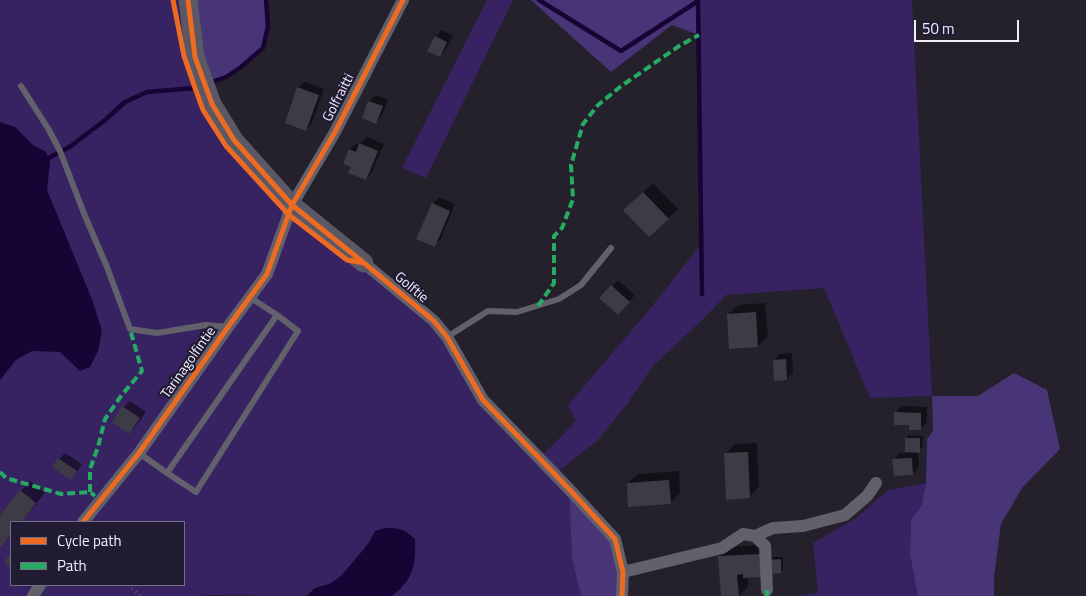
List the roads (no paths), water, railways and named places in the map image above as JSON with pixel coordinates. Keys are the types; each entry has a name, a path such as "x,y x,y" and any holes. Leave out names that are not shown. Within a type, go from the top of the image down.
{"street":[{"name":"Golftie","path":"188,0 195,57 212,104 234,140 292,205 434,321 447,338 483,400 615,539 622,572 622,596"},
{"name":"Golfraitti","path":"292,205 335,132 403,0"},
{"name":"Tarinagolfintie","path":"84,521 139,453 267,274 292,205"},
{"path":"622,572 722,548 743,534 754,536 773,528 803,526 845,515 867,496 876,483"},
{"path":"754,536 764,546 767,590"}],"lane":[{"path":"20,86 49,130 60,151 130,329 157,333 206,325 228,327"},
{"path":"447,338 488,311 518,312 559,299 581,285 612,248"},
{"path":"139,453 196,492 298,331 251,298"},
{"path":"167,473 277,315"}],"waterway":[{"path":"209,83 226,77 263,48 268,26 266,0"},
{"path":"539,0 621,51 698,1 702,294"},
{"path":"47,159 71,146 125,102 147,92 195,88 199,86"}]}
